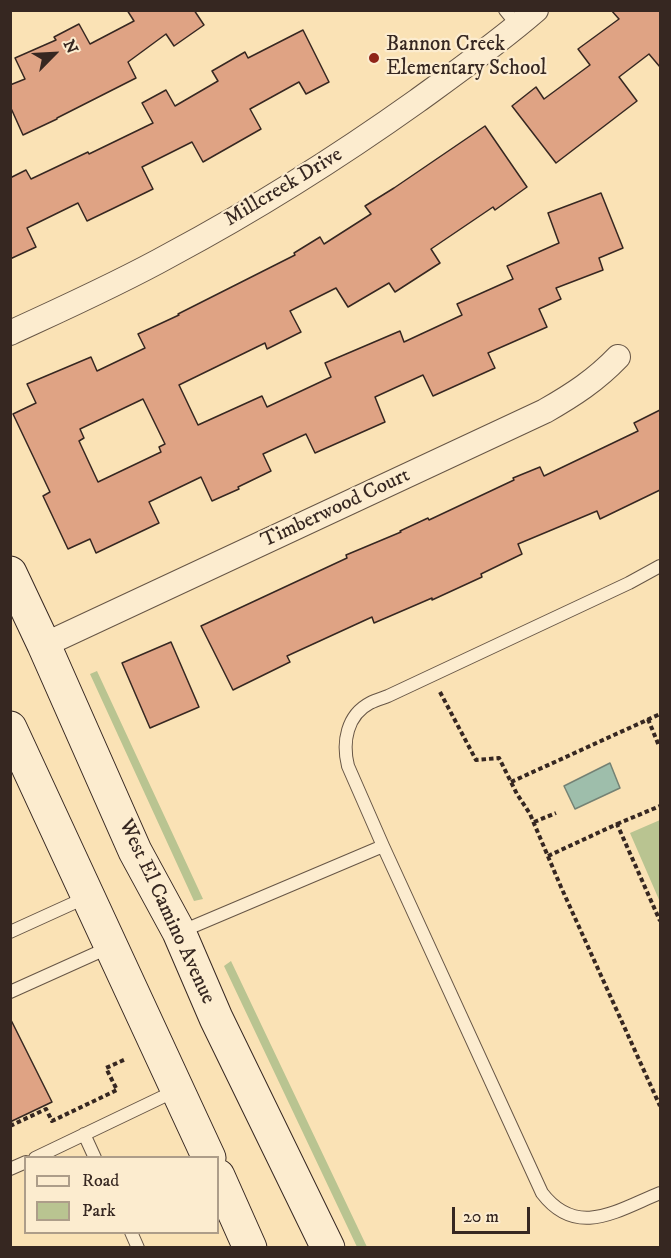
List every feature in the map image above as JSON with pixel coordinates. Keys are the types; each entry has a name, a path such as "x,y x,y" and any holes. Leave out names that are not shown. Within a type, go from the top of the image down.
{"main road":[{"name":"West El Camino Avenue","path":"10,573 135,851 179,932 216,1018 328,1248"},
{"path":"10,728 208,1156"},
{"path":"219,1178 250,1248"}],"street":[{"name":"Millcreek Drive","path":"10,333 101,291 169,256 268,200 365,138 458,72 520,16"},
{"name":"Timberwood Court","path":"44,645 545,411 578,393 618,357"}],"lane":[{"path":"660,566 629,583 370,703 355,715 346,733 344,753 383,846 542,1193 550,1203 567,1215 587,1219 601,1217 660,1193"},
{"path":"179,932 383,846"},
{"path":"10,933 88,896"},
{"path":"10,992 111,946"},
{"path":"39,1156 178,1090"},
{"path":"84,1134 94,1156"},
{"path":"10,1169 24,1163"},
{"path":"131,1234 138,1248"}],"path":[{"path":"432,676 476,760 499,758 530,814 660,1106"},
{"path":"511,782 660,714"},
{"path":"648,719 660,746"},
{"path":"548,856 660,806"},
{"path":"534,822 556,813"},
{"path":"617,824 660,921"},
{"path":"10,1126 46,1109 52,1121 117,1090 106,1068 126,1059"}],"green space":[{"path":"97,671 203,899 194,901 90,674"},
{"path":"660,820 660,902 630,833"},
{"path":"231,961 367,1247 357,1247 224,966"}],"shaded area":[{"path":"610,763 620,788 575,809 564,786"}],"building":[{"path":"127,10 194,10 204,25 174,46 166,34 128,62 136,78 23,135 10,106 10,85 25,79 15,58 56,40 54,37 79,24 90,44 134,21"},
{"path":"611,10 660,10 660,67 649,54 619,77 637,101 556,163 512,106 536,87 544,99 590,65 578,49 619,19"},
{"path":"303,30 329,82 306,94 299,82 250,109 261,129 203,162 192,142 142,167 153,189 114,208 87,221 78,203 27,228 36,247 10,259 10,178 26,170 31,179 153,123 142,103 166,90 175,106 218,81 212,71 245,52 248,58"},
{"path":"485,126 527,187 495,210 493,207 431,249 440,263 395,292 389,283 348,307 336,288 290,311 301,332 267,349 265,343 179,385 198,425 262,396 267,407 331,377 325,363 400,331 404,342 462,315 457,304 513,279 507,266 559,243 548,213 601,193 623,248 599,258 603,270 556,288 561,299 539,309 547,327 488,353 495,368 433,396 423,375 375,397 385,422 315,453 306,434 263,454 271,471 238,487 239,489 212,501 201,477 149,502 159,523 96,553 90,539 68,549 43,496 50,492 13,414 36,403 27,384 91,357 97,371 145,348 138,334 295,255 294,253 320,237 324,244 371,214 365,206","holes":["143,399 165,444 159,447 161,452 98,482 79,441 84,438 80,429"]},
{"path":"660,410 660,490 600,519 597,511 518,544 522,554 481,574 482,577 374,623 372,617 287,656 290,662 233,690 201,626 347,558 346,555 428,518 429,520 514,480 513,478 540,467 544,476 638,431 634,423"},
{"path":"171,642 199,707 150,728 122,663"},
{"path":"10,1018 52,1102 10,1122"}],"place":[{"name":"Bannon Creek Elementary School","path":"374,58"}]}
